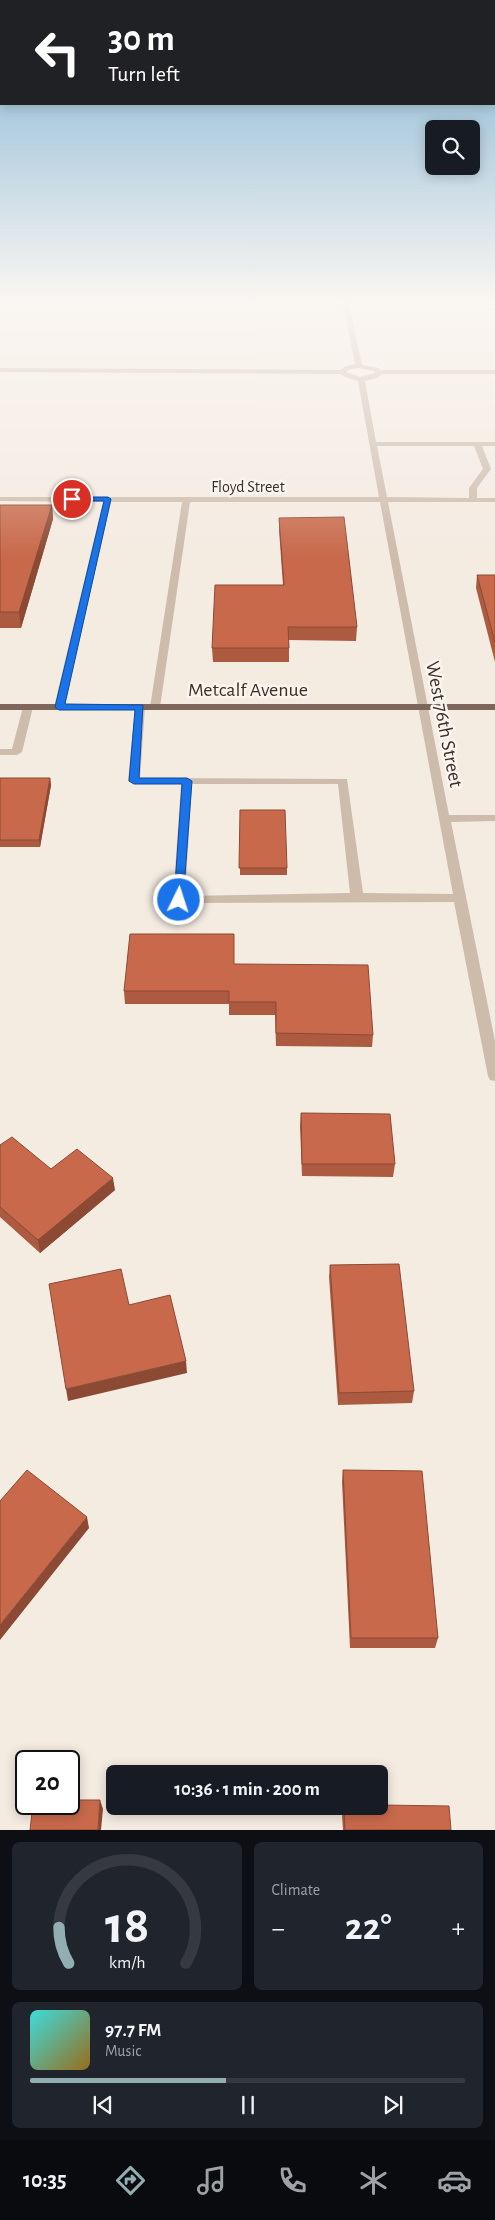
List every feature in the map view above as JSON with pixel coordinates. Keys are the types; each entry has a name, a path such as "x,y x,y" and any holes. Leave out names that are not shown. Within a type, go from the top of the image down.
{"main road":[{"name":"Metcalf Avenue","path":"0,707 495,707"}],"street":[{"name":"West 76th Street","path":"362,385 422,707 495,1076"},
{"path":"373,444 495,444"},
{"path":"473,500 473,488 487,469 477,444"},
{"name":"Floyd Street","path":"0,499 495,500"},
{"path":"59,707 108,499"},
{"path":"155,707 186,499"},
{"path":"0,752 17,752 28,707"},
{"path":"140,707 134,781 343,781 357,897"},
{"path":"187,781 179,900 357,897 460,898"},
{"path":"444,819 495,818"}],"building":[{"path":"0,505 52,505 19,612 0,612"},
{"path":"344,517 357,627 288,627 289,648 212,648 215,585 284,585 279,518"},
{"path":"477,575 495,575 495,642"},
{"path":"0,778 50,778 39,840 0,840"},
{"path":"240,810 285,810 287,868 239,868"},
{"path":"130,934 234,934 234,964 368,965 373,1035 276,1033 276,1002 229,1002 229,991 124,991"},
{"path":"301,1113 390,1114 395,1164 302,1164"},
{"path":"12,1137 51,1169 77,1149 113,1178 38,1240 0,1207 0,1145"},
{"path":"399,1264 414,1391 339,1393 330,1265"},
{"path":"121,1269 129,1305 170,1295 186,1361 66,1389 49,1284"},
{"path":"27,1470 87,1517 0,1625 0,1501"},
{"path":"343,1470 422,1471 438,1638 351,1638"},
{"path":"80,1800 100,1800 98,1830 30,1830 32,1815 80,1815"},
{"path":"388,1805 449,1806 451,1830 345,1830 344,1815 388,1815"}],"route":[{"path":"72,499 108,499 59,707 140,707 134,781 187,781 179,900"}]}
